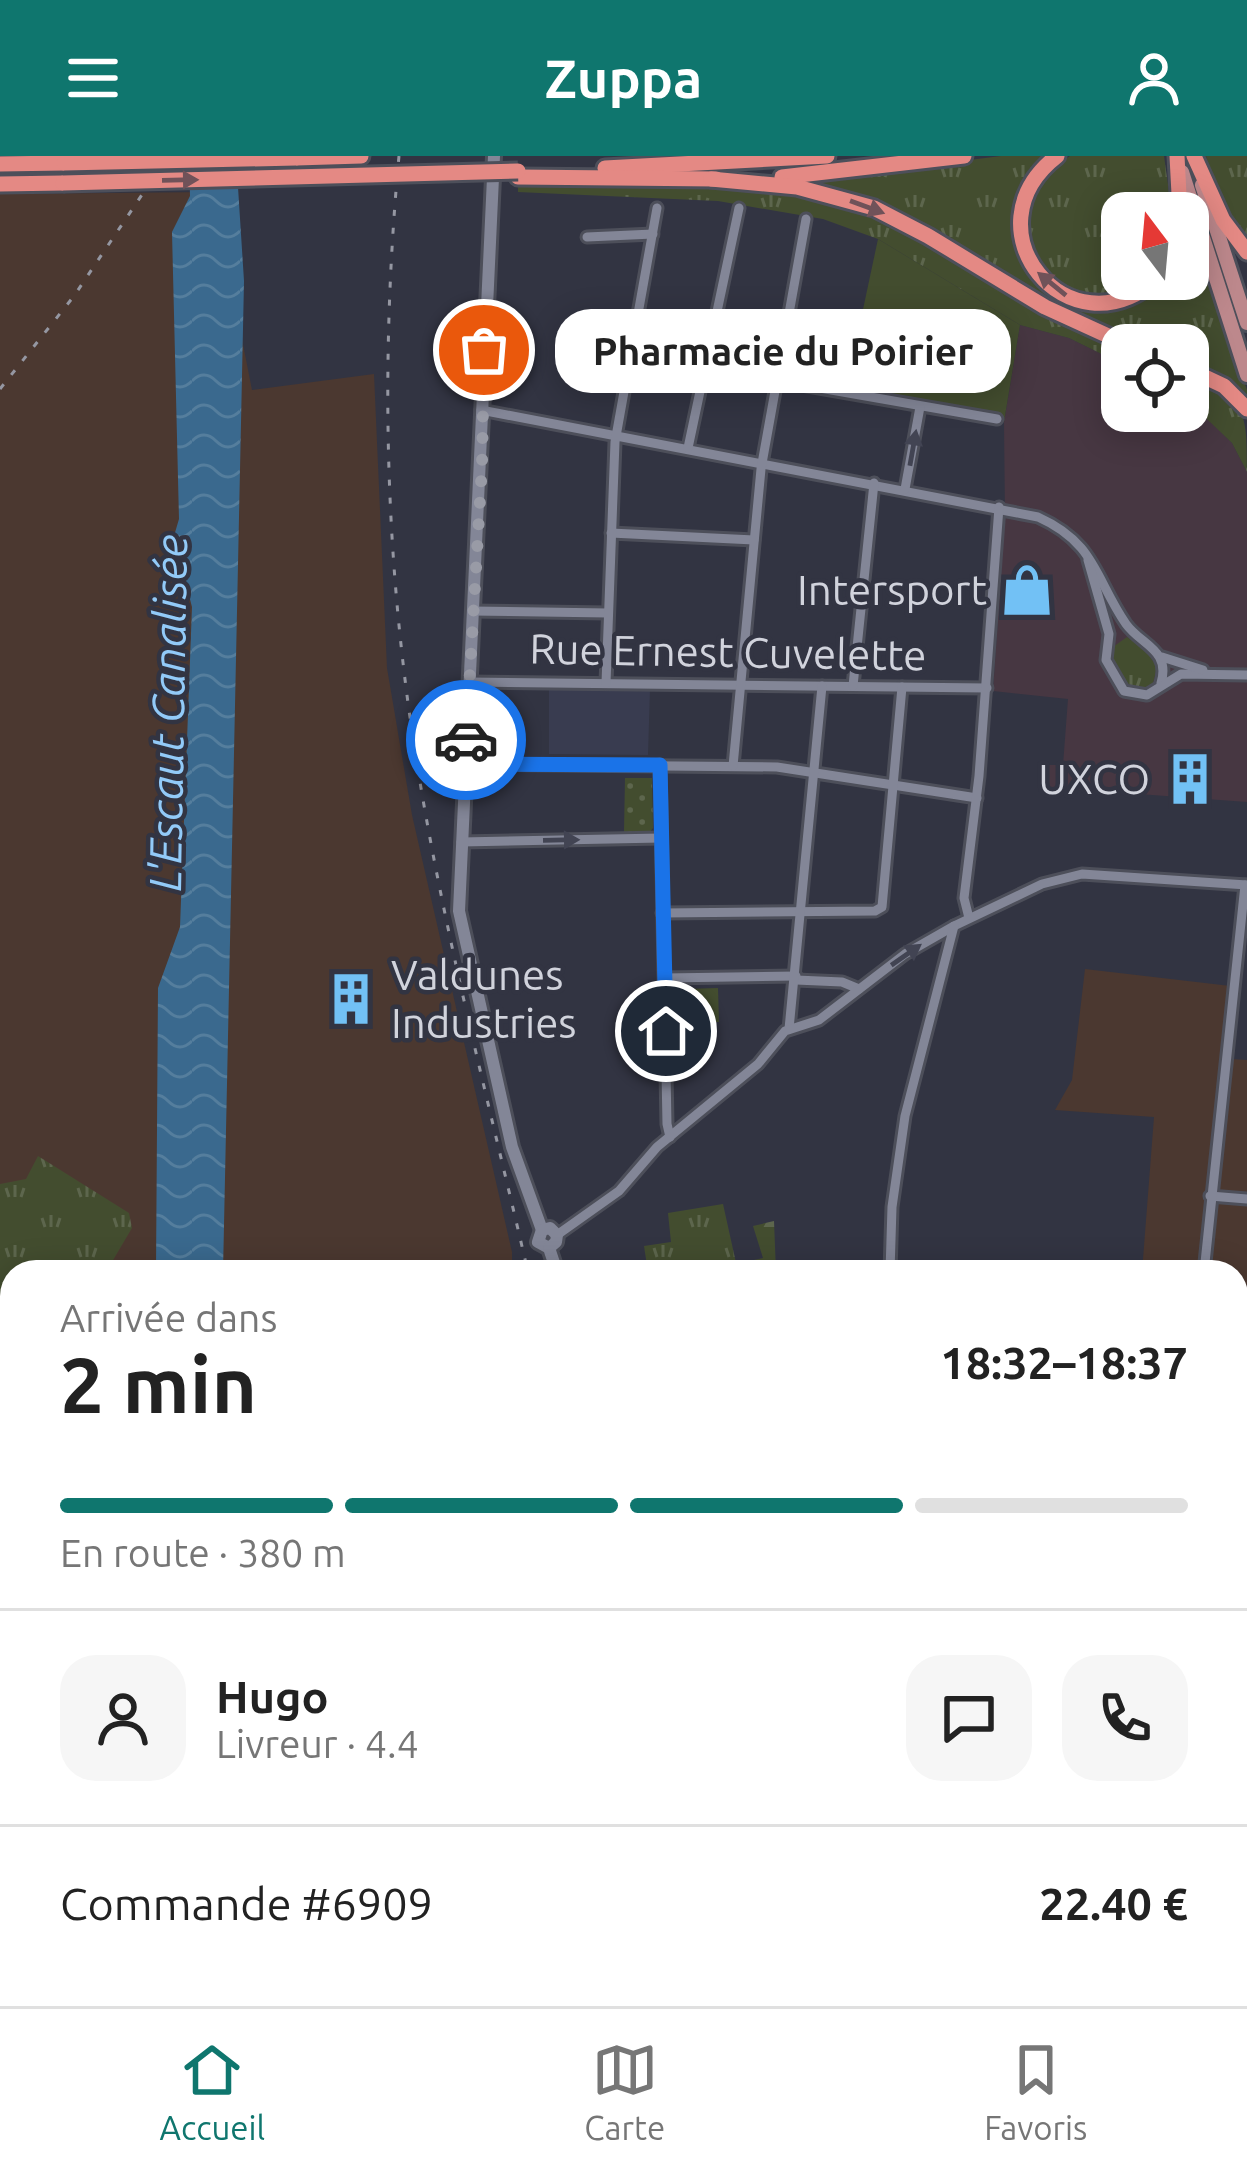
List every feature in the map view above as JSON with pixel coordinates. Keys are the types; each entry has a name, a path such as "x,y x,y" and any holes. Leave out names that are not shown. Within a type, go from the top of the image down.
{"highway":[{"path":"0,164 361,156"},
{"path":"518,174 827,156"},
{"path":"711,179 821,174 964,156"},
{"path":"1057,156 1034,179 1021,210 1023,244 1039,275 1061,294 1096,304 1113,300"},
{"path":"1177,156 1179,192"},
{"path":"1194,156 1223,220 1247,253"},
{"path":"0,184 429,173 711,179 797,187 867,206 928,236 1056,313 1101,333"},
{"path":"1209,380 1229,390 1247,409"}],"main road":[{"path":"1177,156 1247,375"},
{"path":"1194,156 1247,323"}],"street":[{"path":"494,156 460,917 515,1157 542,1230 537,1241 549,1249 553,1260"},
{"path":"606,683 615,435 657,208"},
{"path":"688,448 739,208"},
{"path":"733,766 762,462 806,219"},
{"path":"586,237 652,234"},
{"path":"630,355 998,419"},
{"path":"905,489 920,407"},
{"path":"481,410 994,506 1050,523 1102,574 1131,631"},
{"path":"854,686 874,484"},
{"path":"969,918 964,898 986,688 994,506"},
{"path":"611,533 754,540"},
{"path":"1086,554 1109,640 1106,660 1121,688 1142,696 1176,675 1208,671"},
{"path":"472,611 608,613"},
{"path":"1109,640 1121,631 1147,640 1164,669 1161,683"},
{"path":"1159,655 1208,671 1247,675"},
{"name":"Rue Ernest Cuvelette","path":"469,682 986,688"},
{"path":"789,1029 822,686"},
{"path":"662,913 880,909 885,902 902,687"},
{"path":"465,764 733,766 814,772 977,798"},
{"path":"660,765 670,1137"},
{"path":"461,842 661,838"},
{"path":"556,1234 612,1197 789,1029 819,1020 912,950 969,918 1042,884 1082,874 1246,885 1205,1260"},
{"path":"890,1260 891,1217 905,1116 954,926"},
{"path":"664,978 796,978 842,982 859,989"},
{"path":"1233,996 1247,997"},
{"path":"1210,1196 1247,1199"},
{"path":"542,1230 550,1228 556,1234 556,1243 549,1249"}],"shaded area":[{"path":"213,192 252,390 374,374 387,668 412,815 512,1260 0,1260 0,194"},
{"path":"1020,325 1069,338 1101,354 1101,432 1209,432 1209,421 1232,443 1247,472 1247,802 1044,787 1046,765 1063,765 1068,699 993,691 1005,517 1004,422"},
{"path":"549,687 650,689 648,755 549,754"},
{"path":"1085,969 1239,987 1231,1059 1247,1060 1247,1260 1143,1260 1154,1117 1055,1110 1072,1080"}],"green space":[{"path":"1001,156 1049,156 1024,186 1032,272 1097,308 1115,300 1209,300 1209,281 1247,390 1247,403 1209,379 1209,324 1101,324 1101,330 940,238 805,181"},
{"path":"1070,156 1164,156 1169,192 1101,192 1101,292 1079,292 1054,281 1036,262 1027,237 1029,210 1043,182"},
{"path":"1206,156 1247,156 1247,243 1216,191"},
{"path":"518,182 773,190 816,197 906,231 1101,337 1101,354 1069,338 1020,325 878,239 823,219 718,201 518,192"},
{"path":"878,239 1020,325 1004,422 846,389"},
{"path":"1209,386 1240,410 1247,472 1232,443 1209,421"},
{"path":"1127,637 1147,651 1157,668 1153,683 1142,689 1124,680 1114,661 1113,647"},
{"path":"625,778 652,778 653,828 649,833 624,833"},
{"path":"718,988 719,1022 685,1022 684,989"},
{"path":"38,1156 129,1213 132,1228 113,1260 0,1260 0,1184 26,1179"},
{"path":"723,1204 735,1260 646,1260 644,1246 671,1242 668,1213"},
{"path":"774,1221 776,1260 754,1260 763,1258 753,1226"}],"water":[{"path":"189,156 236,156 244,281 223,1260 156,1260 158,988 180,927 192,607 174,536 179,519 172,232 190,196"}],"railway":[{"path":"0,389 74,296 168,156"},
{"path":"399,156 388,447 403,665 437,872 525,1260"}],"way so far":[{"path":"466,740 484,350"}],"place":[{"name":"Pharmacie du Poirier","path":"484,350"},
{"name":"Intersport","path":"1027,590"},
{"name":"UXCO","path":"1190,779"},
{"name":"Valdunes Industries","path":"351,999"}],"route":[{"path":"466,740 465,764 660,765 666,1031"}],"water label":[{"name":"L'Escaut Canalisée","path":"168,713"}]}
